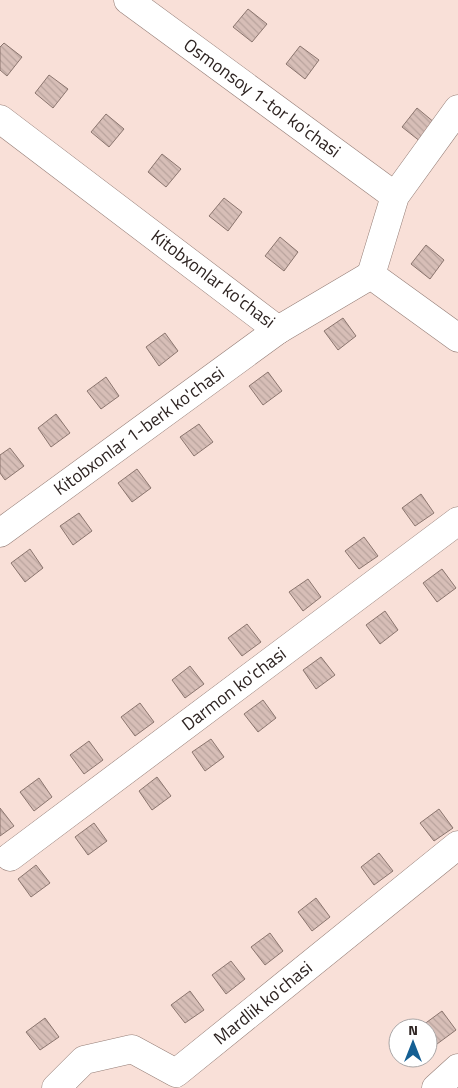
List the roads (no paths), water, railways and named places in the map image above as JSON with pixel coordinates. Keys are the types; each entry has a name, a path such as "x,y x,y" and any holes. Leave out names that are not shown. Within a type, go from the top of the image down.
{"street":[{"name":"Osmonsoy 1-tor ko'chasi","path":"128,0 395,196"},
{"path":"458,109 395,196 371,275 458,338"},
{"name":"Kitobxonlar ko'chasi","path":"0,119 278,330 371,275"},
{"name":"Kitobxonlar 1-berk ko'chasi","path":"0,533 278,330"},
{"name":"Darmon ko'chasi","path":"10,857 458,521"},
{"name":"Mardlik ko'chasi","path":"56,1088 84,1060 132,1049 182,1081 458,845"},
{"path":"436,1088 458,1068"}]}
